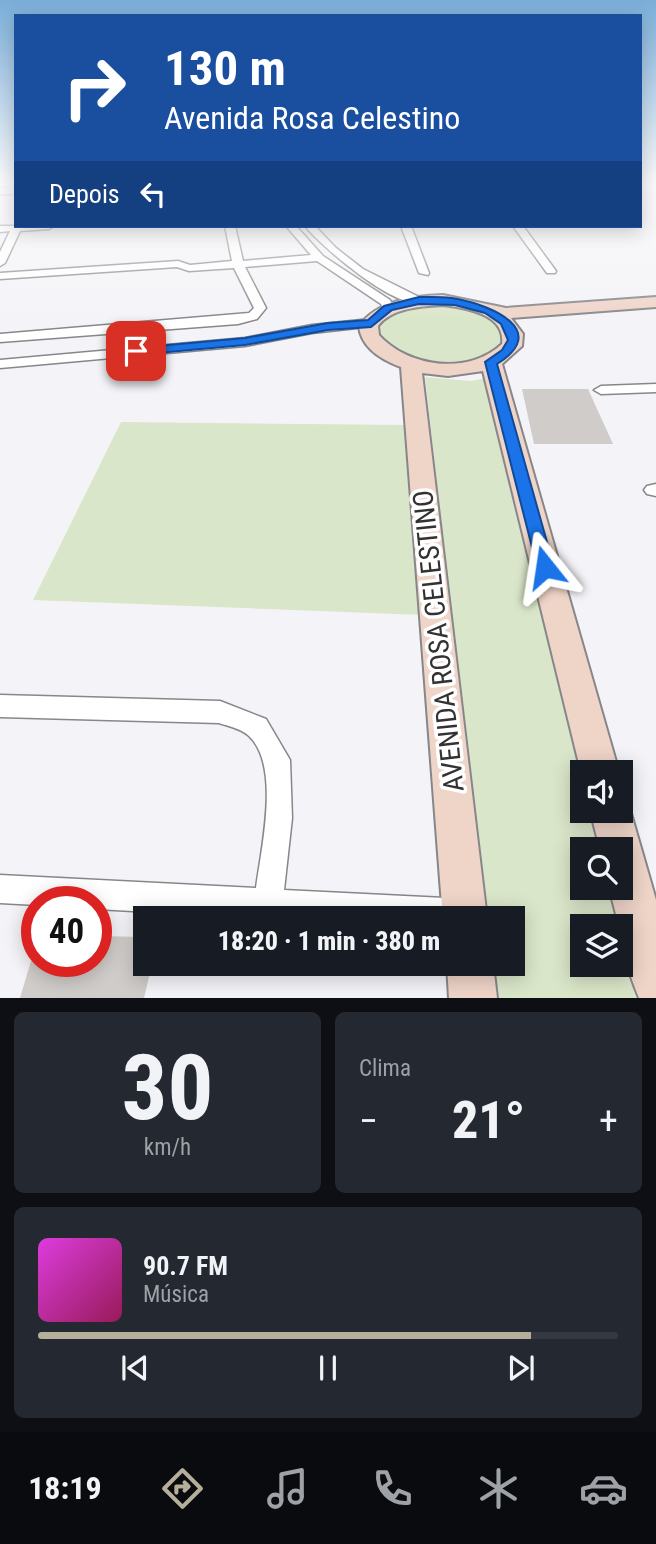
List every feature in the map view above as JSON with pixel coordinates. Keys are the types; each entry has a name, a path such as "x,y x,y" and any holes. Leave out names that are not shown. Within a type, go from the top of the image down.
{"street":[{"path":"0,263 15,230"},
{"path":"0,338 249,318 257,314 260,307 236,259 231,230"},
{"path":"297,230 319,258 386,302 388,308"},
{"path":"314,230 348,262 383,284 419,300"},
{"path":"407,230 424,273"},
{"path":"522,230 551,271"},
{"path":"279,256 308,247"},
{"path":"0,276 178,264 189,268 236,259 279,256 319,258"},
{"path":"0,363 285,336 355,333 371,330 388,308 419,300 456,301 506,313 656,302"},
{"path":"510,327 526,319 656,310"},
{"path":"371,330 388,354 411,364 453,369 491,362 512,346 514,340 510,327 489,311"},
{"path":"491,362 597,760"},
{"name":"AVENIDA ROSA CELESTINO","path":"411,364 464,906"},
{"path":"601,390 656,388"},
{"path":"0,706 220,712 257,727 277,760 279,818 268,903"},
{"path":"0,890 313,906"},
{"path":"633,895 656,982"},
{"path":"471,976 472,998"}],"green space":[{"path":"433,304 461,308 486,317 501,328 501,344 490,353 474,359 435,362 398,353 386,343 380,330 388,317 401,310"},
{"path":"425,377 471,381 491,377 580,760 570,760 570,823 595,823 598,837 570,837 570,900 613,900 616,914 570,914 570,977 631,977 636,998 494,998 491,976 525,976 525,906 484,906"},
{"path":"121,422 408,425 422,615 33,600"}],"building":[{"path":"522,389 588,389 613,444 534,444"},
{"path":"112,936 133,937 133,976 149,976 144,998 20,998 26,977 112,977"}],"route":[{"path":"136,351 245,342 344,324 371,323 388,308 419,300 456,301 489,311 505,321 513,334 512,346 500,358 491,362 545,567"}]}
